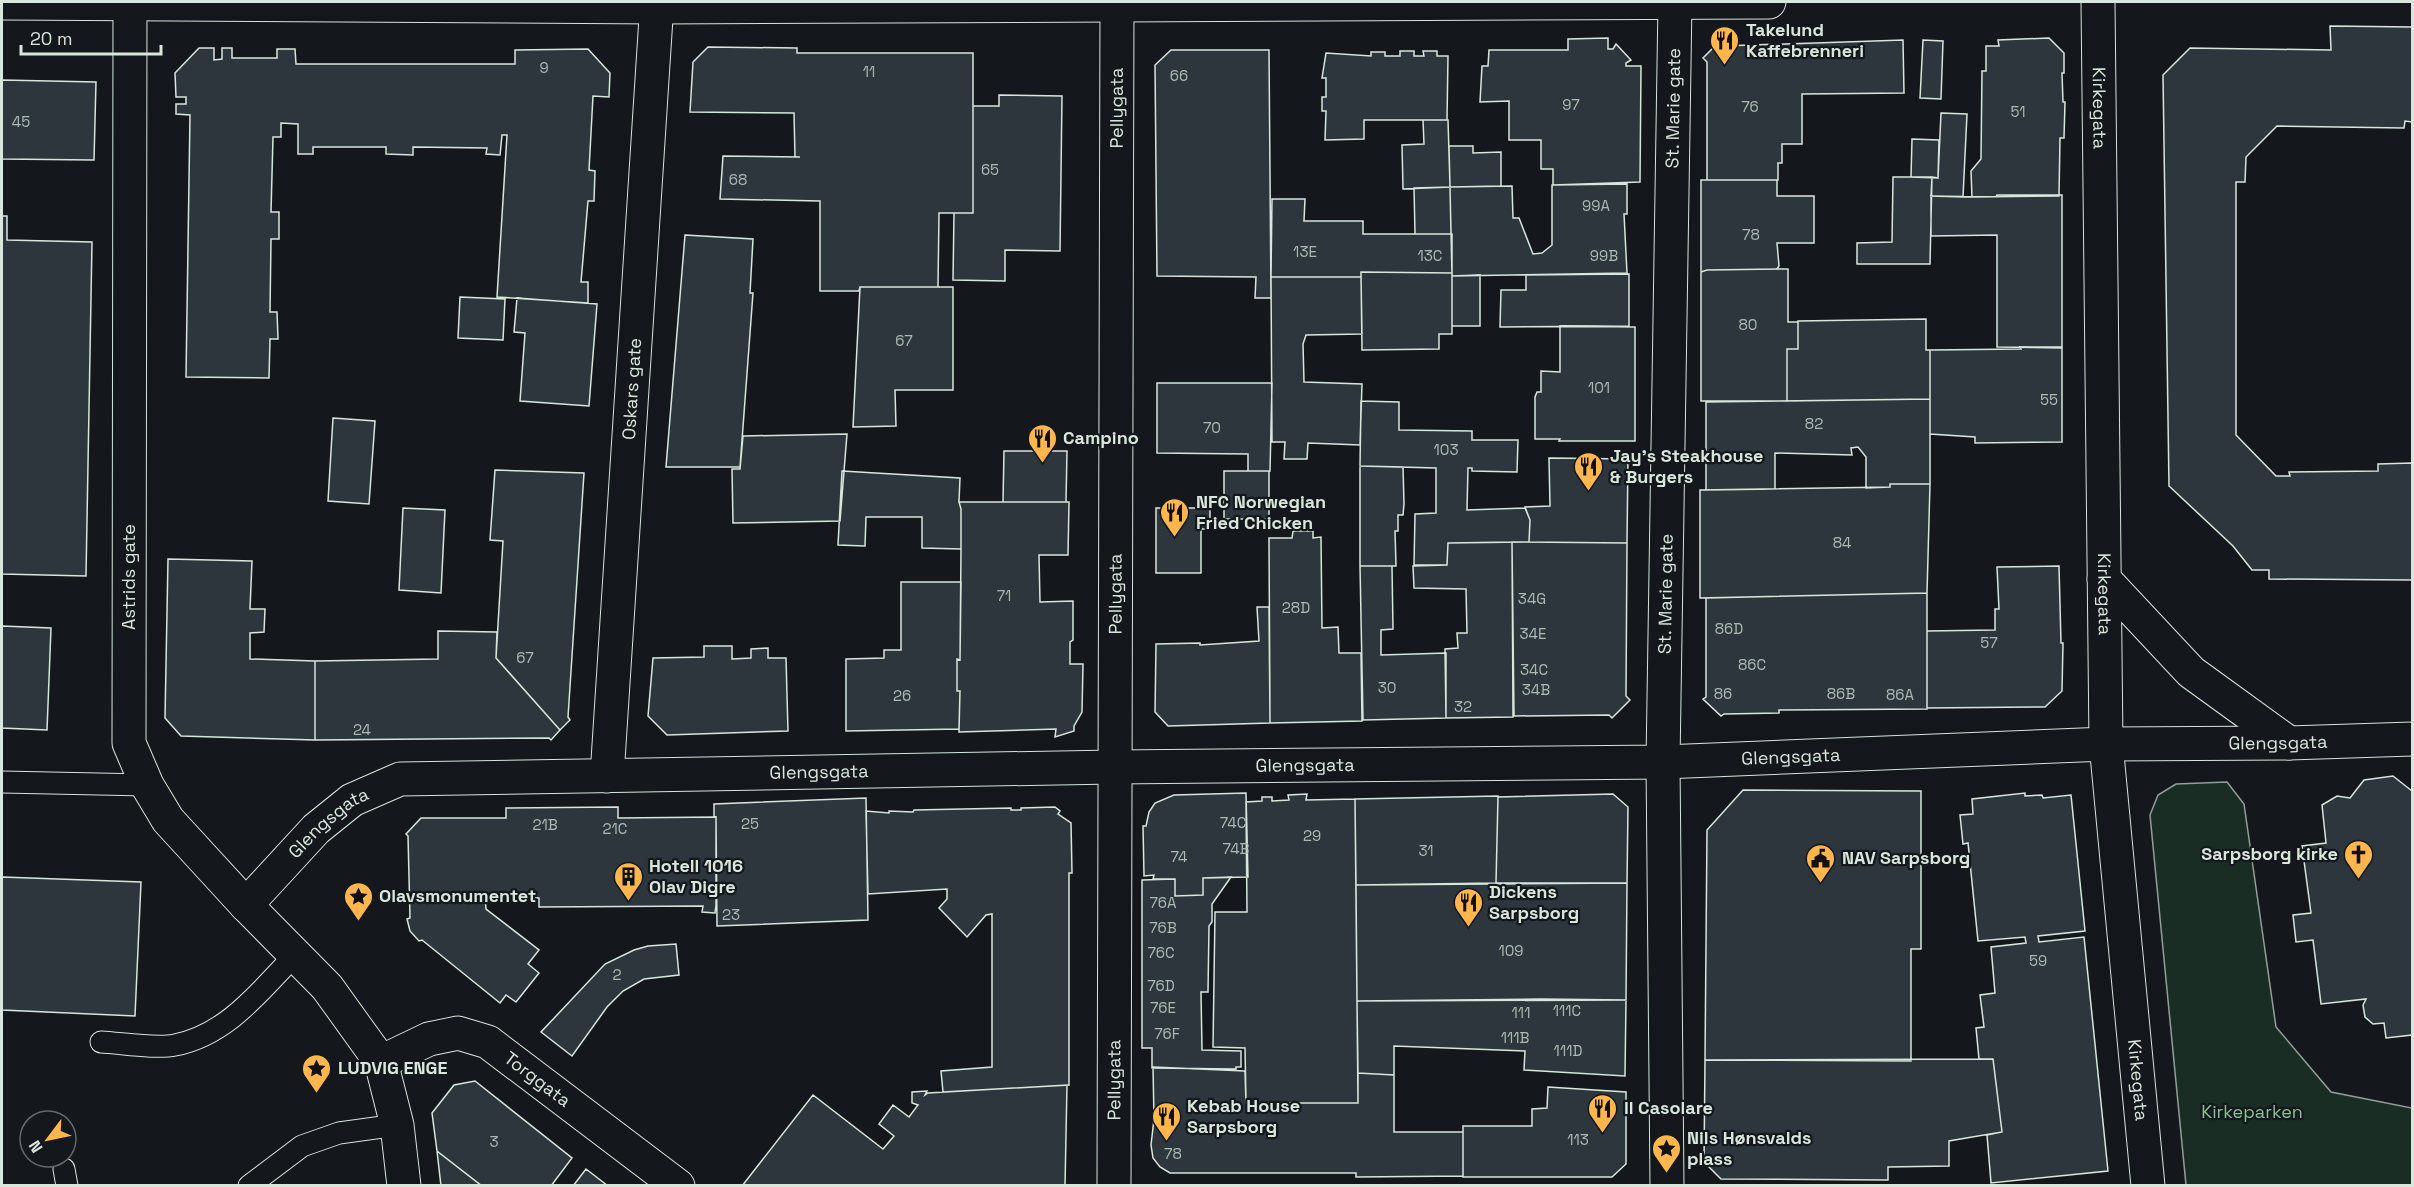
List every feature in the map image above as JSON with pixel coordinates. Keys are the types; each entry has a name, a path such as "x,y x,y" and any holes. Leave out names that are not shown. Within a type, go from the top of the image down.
{"street":[{"name":"Astrids gate","path":"130,2 129,743 147,785 168,820 246,905 327,987 381,1062"},
{"name":"St. Marie gate","path":"1667,1185 1663,762 1675,2"},
{"path":"2,3 1580,4 1769,2"},
{"name":"Kirkegata","path":"2098,2 2106,744 2148,1185"},
{"name":"Oskars gate","path":"607,776 658,4"},
{"name":"Pellygata","path":"1114,1185 1117,4"},
{"path":"2104,579 2191,672 2289,743"},
{"name":"Glengsgata","path":"246,905 316,829 352,800 400,779 1114,767 1663,762 2106,744 2289,743 2412,739"},
{"name":"Torggata","path":"381,1062 429,1039 458,1033 488,1042 678,1185"},
{"path":"381,1062 397,1125 404,1185"}],"lane":[{"path":"2,782 147,785"},
{"path":"101,1041 173,1046 206,1036 238,1013 295,955"},
{"path":"249,1185 302,1146 339,1133 397,1125"}],"green space":[{"name":"Kirkeparken","path":"2227,782 2244,804 2276,1027 2331,1092 2412,1108 2412,1185 2186,1185 2150,815 2158,795 2176,784"}],"building":[{"path":"2330,26 2412,27 2412,122 2405,121 2404,128 2277,126 2246,157 2245,182 2236,182 2236,435 2276,476 2290,476 2289,472 2378,471 2378,464 2412,463 2412,580 2269,579 2269,570 2252,570 2233,546 2169,486 2163,75 2190,48 2331,50"},
{"path":"1608,38 1608,49 1613,49 1616,44 1631,60 1626,63 1626,66 1641,66 1640,182 1553,185 1553,169 1541,169 1541,140 1509,140 1509,101 1480,102 1482,66 1488,66 1489,50 1568,50 1568,39"},
{"path":"2049,38 2064,53 2064,73 2062,73 2063,102 2065,102 2064,138 2060,138 2059,196 1972,197 1971,171 1981,159 1982,71 1986,71 1986,46 1999,46 1998,40"},
{"path":"1903,40 1904,93 1802,94 1802,144 1782,144 1782,163 1778,163 1778,180 1707,180 1707,62 1703,58 1719,42 1722,46"},
{"path":"1923,40 1943,41 1941,99 1920,98"},
{"path":"708,47 797,48 797,53 973,53 973,213 939,213 938,287 860,287 859,291 820,291 820,201 720,199 723,156 795,157 794,113 690,112 693,62"},
{"path":"199,48 214,48 214,60 222,59 222,48 232,48 232,58 277,58 277,49 295,49 296,64 515,64 515,50 588,49 610,73 609,97 593,96 589,170 595,171 594,201 588,201 581,282 588,282 588,303 497,297 507,135 502,135 500,155 486,154 487,148 413,147 413,155 386,154 386,147 313,147 313,154 298,154 298,124 281,123 281,137 273,137 271,212 279,212 279,239 271,239 270,312 277,312 278,339 270,339 269,378 186,377 190,115 176,114 176,104 186,104 186,97 176,97 175,73"},
{"path":"1171,50 1269,50 1271,298 1255,298 1256,277 1157,276 1155,65"},
{"path":"1400,51 1414,51 1414,56 1424,56 1423,51 1437,51 1437,56 1448,56 1447,120 1364,120 1364,139 1325,140 1326,111 1322,111 1322,97 1326,97 1326,78 1322,78 1326,53 1371,56 1371,52 1385,52 1385,56 1400,56"},
{"path":"2,80 96,82 94,160 2,159"},
{"path":"999,95 1062,96 1060,251 1005,250 1005,281 953,280 954,213 973,213 973,106 999,106"},
{"path":"1941,113 1967,114 1963,197 1931,196 1932,177 1938,178"},
{"path":"1423,120 1448,120 1450,187 1403,189 1402,145 1424,144"},
{"path":"1912,139 1939,140 1938,178 1911,177"},
{"path":"1449,146 1473,146 1473,153 1501,152 1501,186 1450,187"},
{"path":"1893,177 1932,177 1930,264 1857,264 1857,243 1892,242"},
{"path":"1701,180 1777,180 1777,196 1814,196 1814,243 1777,243 1779,266 1777,269 1701,272"},
{"path":"1627,184 1627,214 1624,214 1627,273 1452,276 1450,187 1512,186 1513,218 1519,218 1533,254 1542,253 1552,245 1552,185"},
{"path":"1450,187 1451,234 1415,234 1414,188"},
{"path":"1997,195 2062,195 2062,348 1997,347 1997,235 1931,236 1931,196 1996,197"},
{"path":"1272,199 1305,199 1304,221 1363,221 1363,234 1452,234 1452,273 1361,272 1361,277 1271,277"},
{"path":"2,216 7,216 7,240 92,242 86,576 2,574"},
{"path":"685,235 753,239 750,293 753,293 740,467 666,467"},
{"path":"1788,269 1788,322 1798,322 1798,349 1787,349 1787,401 1701,401 1701,272"},
{"path":"1361,272 1452,273 1452,334 1439,334 1439,349 1362,350"},
{"path":"1629,274 1629,326 1500,327 1501,290 1526,290 1526,275"},
{"path":"1480,275 1480,326 1452,326 1452,276"},
{"path":"1271,277 1361,277 1362,334 1306,335 1303,344 1304,382 1362,384 1360,445 1308,443 1307,459 1284,459 1285,442 1272,442"},
{"path":"860,287 953,287 953,390 895,390 896,426 853,427"},
{"path":"460,297 505,299 503,340 458,338"},
{"path":"517,298 597,304 589,406 520,401 525,333 514,332"},
{"path":"1926,319 1926,350 1930,350 1930,399 1787,401 1787,349 1798,349 1798,321"},
{"path":"1560,326 1635,327 1635,441 1535,439 1535,397 1537,392 1541,392 1541,371 1560,372"},
{"path":"2020,347 2062,347 2062,442 1975,443 1975,437 1930,434 1930,350 2021,349"},
{"path":"1157,383 1272,383 1270,471 1248,471 1248,454 1157,453"},
{"path":"1930,399 1930,484 1890,484 1890,487 1866,488 1866,457 1858,447 1851,448 1852,455 1775,453 1775,489 1706,490 1706,402"},
{"path":"1361,401 1399,402 1399,430 1472,431 1472,440 1518,440 1517,472 1472,471 1472,468 1468,468 1467,510 1525,508 1530,520 1529,542 1448,543 1447,565 1414,565 1415,514 1436,513 1436,468 1360,466"},
{"path":"333,418 375,421 369,504 328,501"},
{"path":"847,434 840,521 733,523 732,469 740,469 743,436"},
{"path":"1004,451 1067,451 1066,502 1003,502"},
{"name":"Jay's Steakhouse & Burgers","path":"1549,458 1628,459 1627,543 1529,542 1530,520 1525,507 1550,506"},
{"path":"1360,466 1403,467 1404,504 1403,515 1398,515 1398,531 1395,531 1396,566 1360,566"},
{"path":"495,470 584,473 568,717 570,720 560,730 496,658 503,541 490,540"},
{"path":"842,471 960,478 961,549 922,548 922,517 866,517 865,546 838,545"},
{"path":"1224,471 1269,471 1269,519 1224,519"},
{"path":"1890,484 1930,484 1927,593 1700,598 1700,490 1890,487"},
{"path":"959,502 1069,502 1068,555 1039,555 1040,602 1073,601 1073,640 1070,642 1070,664 1083,664 1082,712 1074,726 1074,731 1055,737 1056,729 959,732 960,691 957,691 957,659 960,660 961,509"},
{"path":"403,508 445,510 441,593 399,590"},
{"path":"1156,508 1210,508 1210,529 1201,529 1201,573 1156,573"},
{"path":"1293,531 1313,531 1313,538 1321,537 1322,628 1338,627 1339,653 1361,653 1362,721 1270,723 1269,538 1292,538"},
{"path":"1512,542 1627,543 1626,696 1630,700 1612,718 1609,715 1514,716"},
{"path":"1512,542 1513,717 1446,718 1445,649 1458,648 1457,633 1467,633 1466,589 1414,588 1413,566 1447,565 1448,543"},
{"path":"168,559 252,561 250,609 265,609 264,632 250,633 250,659 315,661 315,740 181,736 165,718"},
{"path":"1360,566 1392,566 1393,629 1381,630 1381,655 1446,653 1446,718 1363,720"},
{"path":"2059,566 2061,643 2063,643 2062,691 2045,707 1927,708 1927,631 1995,630 1995,609 1999,609 1997,567"},
{"path":"901,582 961,582 960,660 957,659 957,691 960,691 959,729 846,731 846,659 884,658 884,650 901,650"},
{"path":"1927,593 1927,709 1779,710 1779,713 1724,714 1721,716 1703,699 1706,697 1706,598"},
{"path":"1257,607 1269,607 1270,723 1168,726 1155,712 1156,644 1200,643 1200,645 1259,641"},
{"path":"2,626 51,628 47,730 2,728"},
{"path":"438,631 497,632 496,658 560,730 551,740 549,738 315,740 315,661 438,659"},
{"path":"704,646 732,646 732,659 751,658 751,649 768,648 768,658 786,658 788,731 667,735 648,716 653,658 704,657"},
{"name":"Sarpsborg kirke","path":"2393,776 2412,791 2412,1035 2386,1038 2384,1023 2373,1024 2365,1017 2363,1005 2366,999 2321,1004 2313,940 2296,942 2293,915 2311,913 2302,846 2326,843 2322,805 2337,796 2350,798 2364,780"},
{"path":"1743,790 1921,791 1921,949 1911,949 1911,1061 1705,1060 1707,830"},
{"path":"1246,793 1248,877 1203,878 1203,895 1175,896 1175,879 1153,879 1154,875 1144,876 1143,826 1146,826 1149,812 1155,803 1174,795"},
{"path":"2025,793 2025,796 2042,795 2043,798 2071,795 2085,931 2038,936 2039,942 2084,937 2108,1171 1991,1183 1987,1135 2002,1132 1993,1059 1979,1059 1976,1028 1984,1027 1980,995 1995,993 1991,947 2026,943 2025,937 1978,941 1968,843 1963,844 1960,815 1973,814 1972,799"},
{"path":"1307,794 1306,800 1355,799 1358,1103 1246,1103 1245,1048 1213,1047 1215,912 1247,912 1246,802 1262,801 1262,797 1272,797 1272,801 1289,800 1288,795"},
{"path":"1613,794 1628,807 1627,883 1496,883 1498,797"},
{"path":"1498,796 1496,883 1356,885 1355,799"},
{"path":"866,798 868,920 717,926 714,804"},
{"name":"Hotell 1016 Olav Digre","path":"618,807 618,818 716,817 715,913 702,912 703,906 539,907 539,898 485,897 486,909 539,950 528,964 539,973 516,1002 506,995 500,1003 422,940 419,941 410,931 407,919 410,918 408,836 406,834 421,818 506,818 506,808"},
{"path":"1055,807 1060,811 1058,814 1071,823 1069,1085 943,1092 941,1071 992,1067 992,914 986,915 967,937 939,908 947,899 947,889 868,894 866,811 889,813 889,811 913,812 914,810 1011,808 1011,810 1021,810 1021,808"},
{"path":"2,877 141,882 135,1016 2,1010"},
{"path":"1231,877 1212,904 1212,922 1209,926 1208,992 1201,992 1202,1050 1241,1051 1241,1067 1236,1067 1236,1069 1152,1068 1152,1048 1142,1048 1142,880 1175,879 1175,896 1203,895 1203,878"},
{"path":"1627,883 1626,1000 1357,1001 1356,885"},
{"path":"676,944 679,975 644,979 623,991 607,1007 572,1056 541,1032 605,964 648,946"},
{"path":"1626,1000 1625,1076 1524,1070 1525,1051 1394,1046 1394,1075 1358,1073 1357,1001"},
{"path":"1993,1059 2002,1132 1949,1141 1949,1166 1888,1167 1888,1180 1721,1179 1704,1162 1705,1060"},
{"path":"1153,1067 1245,1071 1246,1103 1358,1103 1358,1073 1394,1075 1394,1132 1463,1132 1463,1176 1356,1177 1356,1173 1170,1173 1160,1167 1153,1158 1151,1145 1154,1119"},
{"path":"475,1081 572,1158 551,1186 482,1186 437,1151 432,1113 454,1085"},
{"path":"1067,1085 1065,1186 742,1186 813,1095 883,1149 894,1136 879,1124 893,1105 909,1117 918,1105 912,1103 912,1092 927,1091 925,1095"},
{"path":"1548,1087 1626,1092 1626,1164 1612,1177 1463,1177 1463,1126 1532,1126 1532,1109 1547,1108"},
{"path":"437,1151 482,1186 441,1186"},
{"path":"586,1169 608,1186 573,1186"}],"place":[{"name":"Takelund Kaffebrenneri","path":"1725,66"},
{"name":"Campino","path":"1042,464"},
{"name":"Jay's Steakhouse & Burgers","path":"1589,492"},
{"name":"NFC Norwegian Fried Chicken","path":"1175,538"},
{"name":"Sarpsborg kirke","path":"2359,880"},
{"name":"NAV Sarpsborg","path":"1821,884"},
{"name":"Hotell 1016 Olav Digre","path":"628,902"},
{"name":"Olavsmonumentet","path":"358,922"},
{"name":"Dickens Sarpsborg","path":"1468,928"},
{"name":"LUDVIG ENGE","path":"317,1094"},
{"name":"Il Casolare","path":"1603,1134"},
{"name":"Kebab House Sarpsborg","path":"1166,1142"},
{"name":"Nils Hønsvalds plass","path":"1666,1174"}]}
